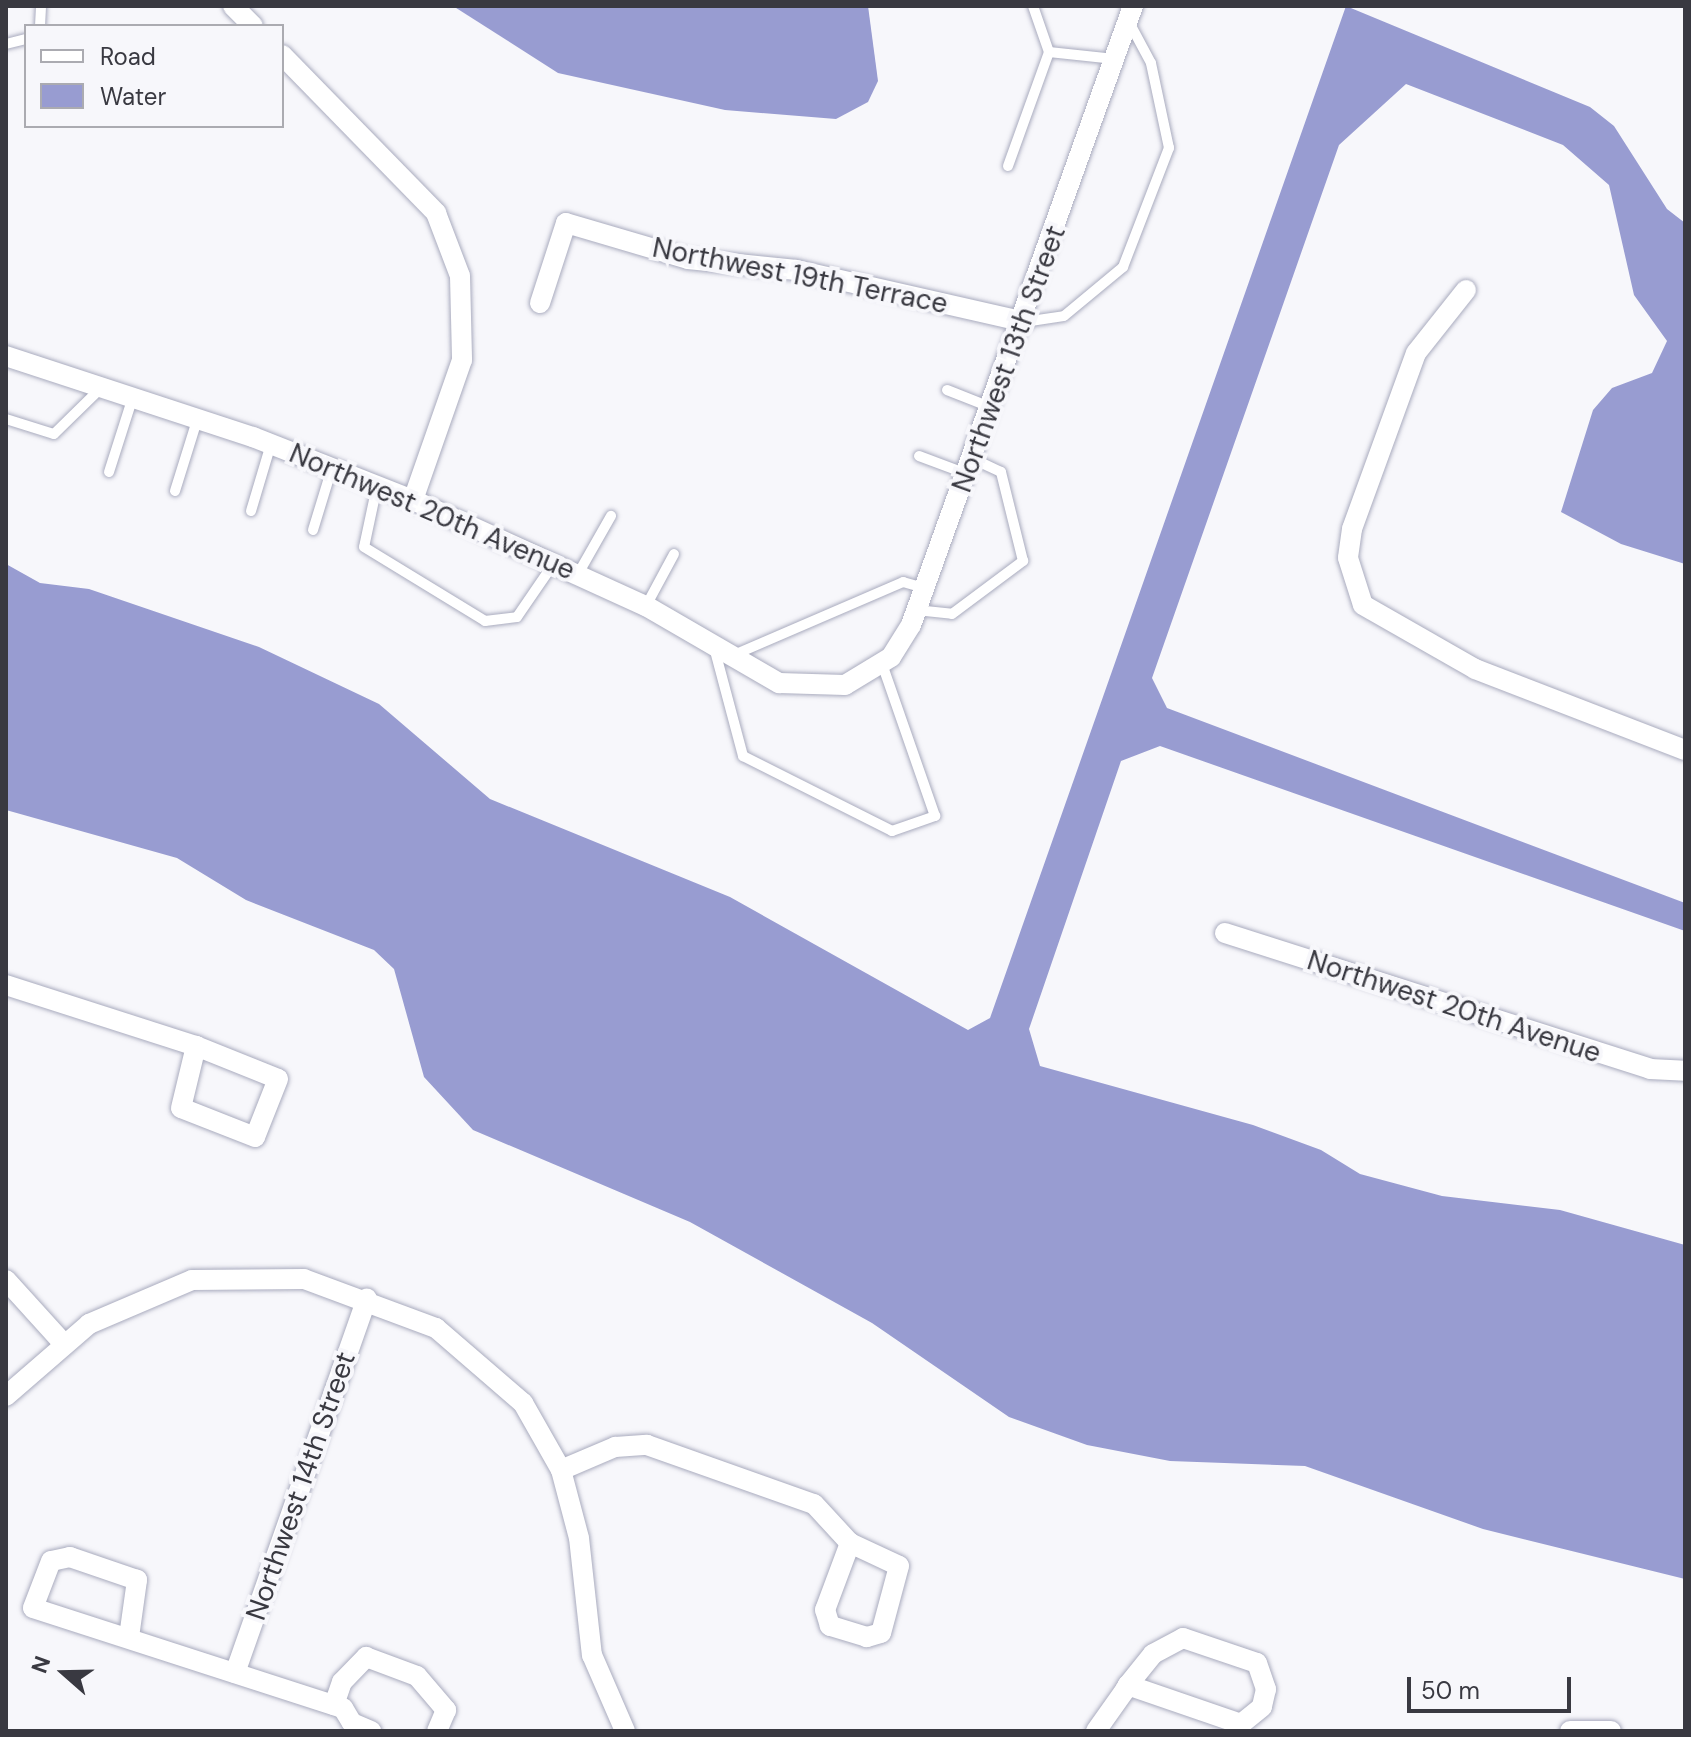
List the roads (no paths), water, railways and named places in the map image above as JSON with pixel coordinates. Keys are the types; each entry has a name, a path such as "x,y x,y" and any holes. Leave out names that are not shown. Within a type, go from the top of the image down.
{"street":[{"path":"233,6 251,24"},
{"name":"Northwest 13th Street","path":"845,685 882,664 916,610 1024,322 1130,13"},
{"path":"284,57 436,213 460,276 462,360 413,500"},
{"name":"Northwest 19th Terrace","path":"540,303 566,223 688,259 796,270 1024,322"},
{"path":"1466,290 1416,353 1352,529 1348,558 1363,605 1475,669 1685,750"},
{"name":"Northwest 20th Avenue","path":"6,356 198,417 413,500 646,606 736,654 779,683 845,685"},
{"name":"Northwest 20th Avenue","path":"1225,933 1650,1069 1685,1071"},
{"path":"6,985 196,1046 278,1079 255,1137 181,1108 196,1046"},
{"path":"6,1396 64,1344 121,1305 192,1280 267,1274 367,1299 436,1328 498,1374 561,1470 579,1538 592,1655 625,1731"},
{"path":"6,1280 64,1344"},
{"name":"Northwest 14th Street","path":"235,1673 367,1299"},
{"path":"561,1470 615,1447 647,1445 814,1504 850,1543 899,1566 881,1633 867,1637 830,1626 825,1610 850,1543"},
{"path":"129,1637 137,1580 70,1557 51,1561 33,1608 113,1638 129,1637 334,1705 371,1731"},
{"path":"1096,1731 1128,1685 1153,1654 1183,1638 1257,1663 1266,1689 1262,1707 1241,1724 1128,1685"},
{"path":"334,1705 342,1682 366,1657 417,1676 446,1710 437,1731"},
{"path":"1570,1731 1611,1731"}],"lane":[{"path":"1008,166 1049,52 1033,6"},
{"path":"1024,322 1064,316 1123,267 1169,148 1151,63 1130,13"},
{"path":"1049,52 1115,59"},
{"path":"6,419 54,434 103,385"},
{"path":"947,390 992,408"},
{"path":"109,472 133,395"},
{"path":"175,491 198,417"},
{"path":"251,511 271,444"},
{"path":"916,610 952,614 1023,561 1001,472 919,456"},
{"path":"313,530 332,468"},
{"path":"377,486 364,547 485,621 517,617 554,563"},
{"path":"578,574 611,516"},
{"path":"646,606 674,554"},
{"path":"736,654 903,582 924,588"},
{"path":"712,641 743,756 892,831 935,816 882,664"}],"water":[{"path":"453,6 868,6 878,81 868,102 836,119 725,110 558,73"},
{"path":"1346,6 1590,107 1614,126 1667,209 1685,223 1685,564 1621,544 1561,512 1593,410 1612,388 1652,373 1667,341 1634,295 1609,185 1563,145 1406,84 1339,145 1152,678 1167,708 1685,903 1685,931 1160,746 1121,761 1029,1029 1040,1066 1253,1125 1321,1150 1360,1174 1442,1196 1560,1210 1685,1245 1685,1579 1483,1529 1305,1466 1170,1461 1087,1445 1009,1417 872,1323 690,1222 473,1130 424,1077 394,969 374,950 246,900 177,858 6,810 6,564 40,583 89,589 259,647 379,704 490,799 730,897 968,1030 990,1018"}]}
